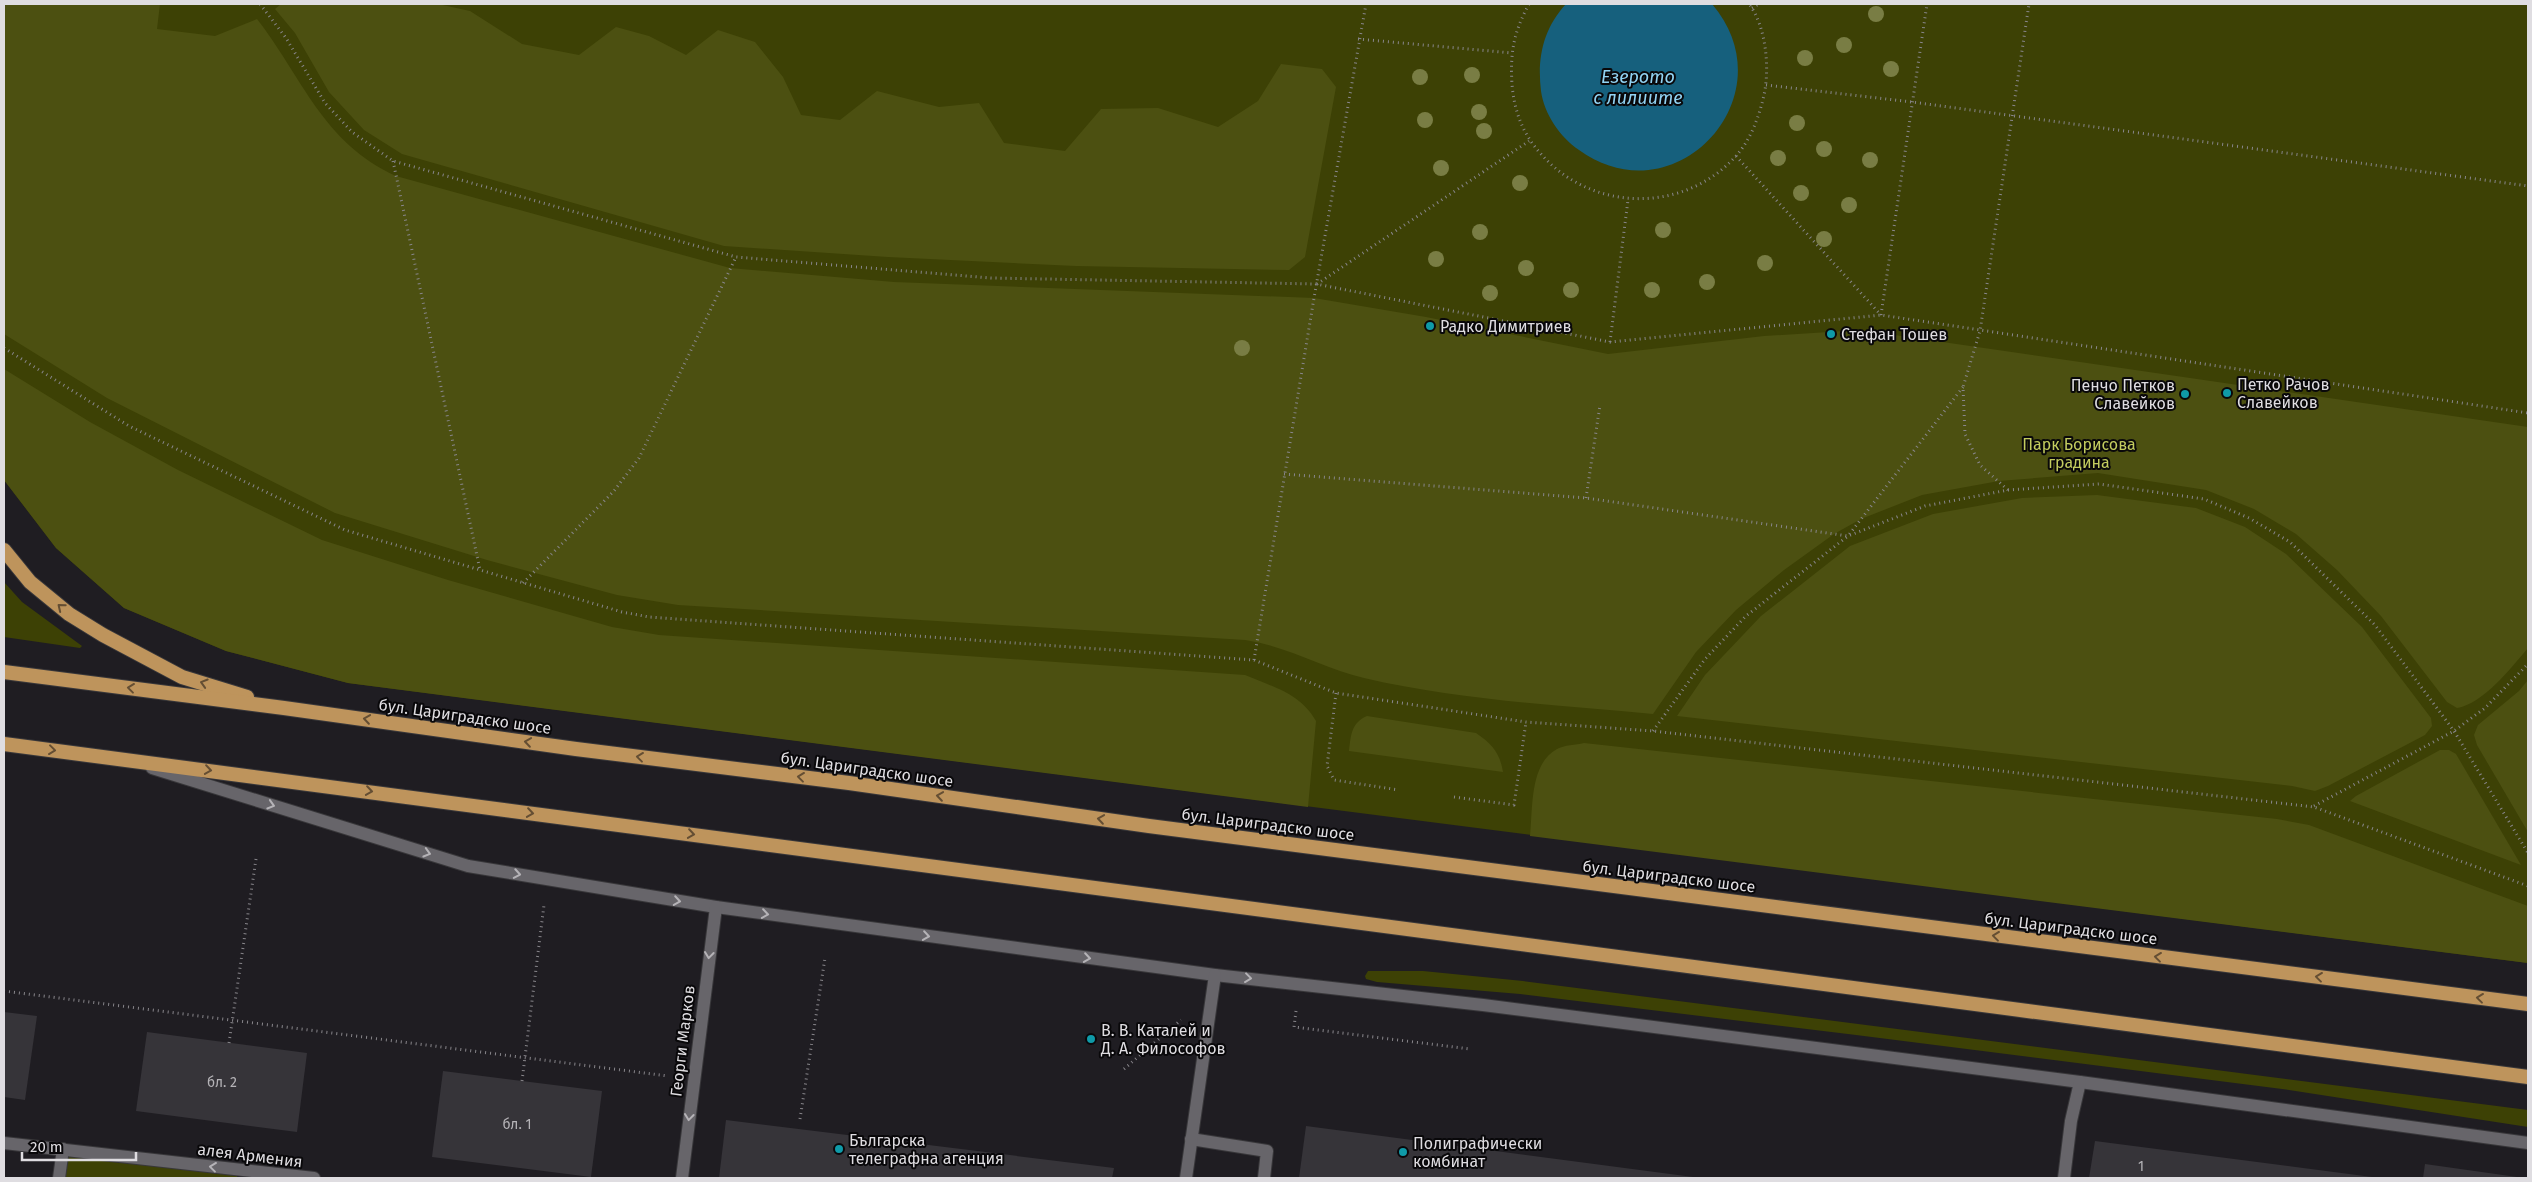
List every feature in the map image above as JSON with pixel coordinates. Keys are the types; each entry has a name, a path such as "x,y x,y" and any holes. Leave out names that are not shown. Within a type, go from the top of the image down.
{"highway":[{"path":"4,550 30,582 69,614 103,636 182,677 284,708"},
{"name":"бул. Цариградско шосе","path":"4,672 284,708 576,749 849,783 1149,826 2528,1004"},
{"path":"4,744 2528,1076"}],"street":[{"path":"125,759 468,866 716,907 1215,975 1483,1004 2528,1143"},
{"name":"Георги Марков","path":"682,1178 716,907"},
{"path":"1186,1178 1215,975"},
{"path":"2064,1178 2071,1122 2080,1082"},
{"path":"1191,1139 1267,1151 1264,1178"},
{"name":"алея Армения","path":"4,1143 314,1178"},
{"path":"59,1178 63,1149"}],"path":[{"path":"260,4 286,38 325,103 352,132 393,161 736,257 991,278 1316,284 1610,342 1881,316 2528,413"},
{"path":"1254,660 1358,38 1366,4"},
{"path":"1529,4 1516,28 1512,53 1513,105 1529,141 1555,171 1589,191 1628,200 1668,197 1705,182 1736,156 1758,122 1766,86 1766,47 1749,4"},
{"path":"1752,8 1759,4"},
{"path":"1881,316 1927,4"},
{"path":"2008,490 1980,465 1965,434 1963,387 1980,331 2029,4"},
{"path":"1358,38 1512,53"},
{"path":"1766,86 1912,102 2528,186"},
{"path":"1316,284 1529,141"},
{"path":"1736,156 1881,316"},
{"path":"393,161 480,570"},
{"path":"1610,342 1628,200"},
{"path":"522,584 614,491 639,458 736,257"},
{"path":"4,348 129,426 345,530 522,584 622,612 649,617 1254,660 1336,693 1526,722 1653,731 2314,807 2528,886"},
{"path":"1653,731 1705,659 1746,616 1848,536 1963,387"},
{"path":"1586,498 1600,405"},
{"path":"1284,474 1586,498 1848,536 1926,506 2008,490 2099,484 2204,499 2249,518 2290,542 2375,625 2454,731 2528,853"},
{"path":"2314,807 2454,731 2485,708 2528,664"},
{"path":"1336,693 1327,766 1334,780 1399,790"},
{"path":"1454,797 1514,805 1526,722"},
{"path":"229,1043 256,859"},
{"path":"522,1081 541,924"},
{"path":"800,1119 825,958"},
{"path":"4,991 694,1079"},
{"path":"1296,1006 1294,1027 1470,1049"},
{"path":"1124,1069 1185,1017"}],"green space":[{"name":"Парк Борисова градина","path":"4,4 2528,4 2528,963 348,683 226,651 124,608 56,548 4,480"},
{"path":"4,4 160,4 157,29 215,36 257,19 316,107 332,127 371,162 396,176 730,268 894,282 1314,298 1426,317 1608,354 1764,336 1860,330 2528,427 2528,648 2505,675 2486,693 2477,700 2457,708 2447,702 2381,616 2337,570 2296,534 2254,509 2206,490 2098,473 1999,481 1922,495 1861,519 1834,534 1784,570 1736,610 1696,652 1653,714 1508,701 1435,692 1349,674 1276,647 1245,640 678,605 617,595 487,560 335,513 107,398 4,334"},
{"path":"281,4 438,4 470,11 522,44 579,55 616,27 649,36 686,55 718,30 755,42 783,77 801,115 840,120 877,91 939,107 979,103 1004,143 1065,151 1101,109 1158,108 1218,127 1258,101 1281,64 1322,69 1336,87 1305,257 1289,270 1076,266 888,257 724,246 402,154 364,130 329,92 295,33 275,9"},
{"path":"4,369 90,422 178,470 322,540 448,580 612,627 659,635 1245,675 1276,687 1294,697 1310,711 1316,721 1308,807 348,683 226,651 124,608 56,548 4,480"},
{"path":"2097,495 2196,508 2245,527 2286,554 2362,627 2431,718 2432,726 2425,735 2315,791 2292,786 1677,716 1705,675 1761,616 1850,546 1933,514 2022,498"},
{"path":"4,582 22,602 82,646 80,648 4,637"},
{"path":"2528,680 2528,832 2477,745 2474,735 2478,725 2519,691"},
{"path":"1367,716 1476,733 1487,741 1497,754 1503,772 1349,751 1351,735 1355,726"},
{"path":"1584,743 2277,819 2309,825 2528,906 2528,963 1530,836 1534,788 1541,765 1557,749"},
{"path":"2440,750 2449,750 2456,754 2521,865 2350,801"},
{"path":"1368,971 1423,971 1523,981 2528,1110 2528,1127 2289,1090 1856,1035 1520,994 1377,982 1366,979 1365,976"},
{"path":"63,1149 238,1170 237,1178 59,1178"}],"water":[{"name":"Езерото с лилиите","path":"1566,4 1712,4 1733,39 1738,75 1730,109 1711,137 1684,159 1652,170 1616,168 1579,150 1565,139 1549,116 1543,100 1540,67 1543,44 1547,34"}],"building":[{"path":"4,1012 37,1016 25,1100 4,1097"},
{"path":"147,1032 307,1053 297,1132 136,1111"},
{"path":"443,1071 602,1091 591,1177 432,1157"},
{"name":"Българска телеграфна агенция","path":"726,1120 1114,1168 1112,1178 719,1178"},
{"name":"Полиграфически комбинат","path":"1306,1126 1693,1177 1693,1178 1299,1178"},
{"path":"2095,1141 2372,1177 2372,1178 2089,1178"},
{"path":"2425,1164 2517,1177 2517,1178 2423,1178"}],"place":[{"name":"Радко Димитриев","path":"1430,326"},
{"name":"Стефан Тошев","path":"1831,334"},
{"name":"Петко Рачов Славейков","path":"2227,393"},
{"name":"Пенчо Петков Славейков","path":"2185,394"},
{"name":"В. В. Каталей и Д. А. Философов","path":"1091,1039"},
{"name":"Българска телеграфна агенция","path":"839,1149"},
{"name":"Полиграфически комбинат","path":"1403,1152"}]}
